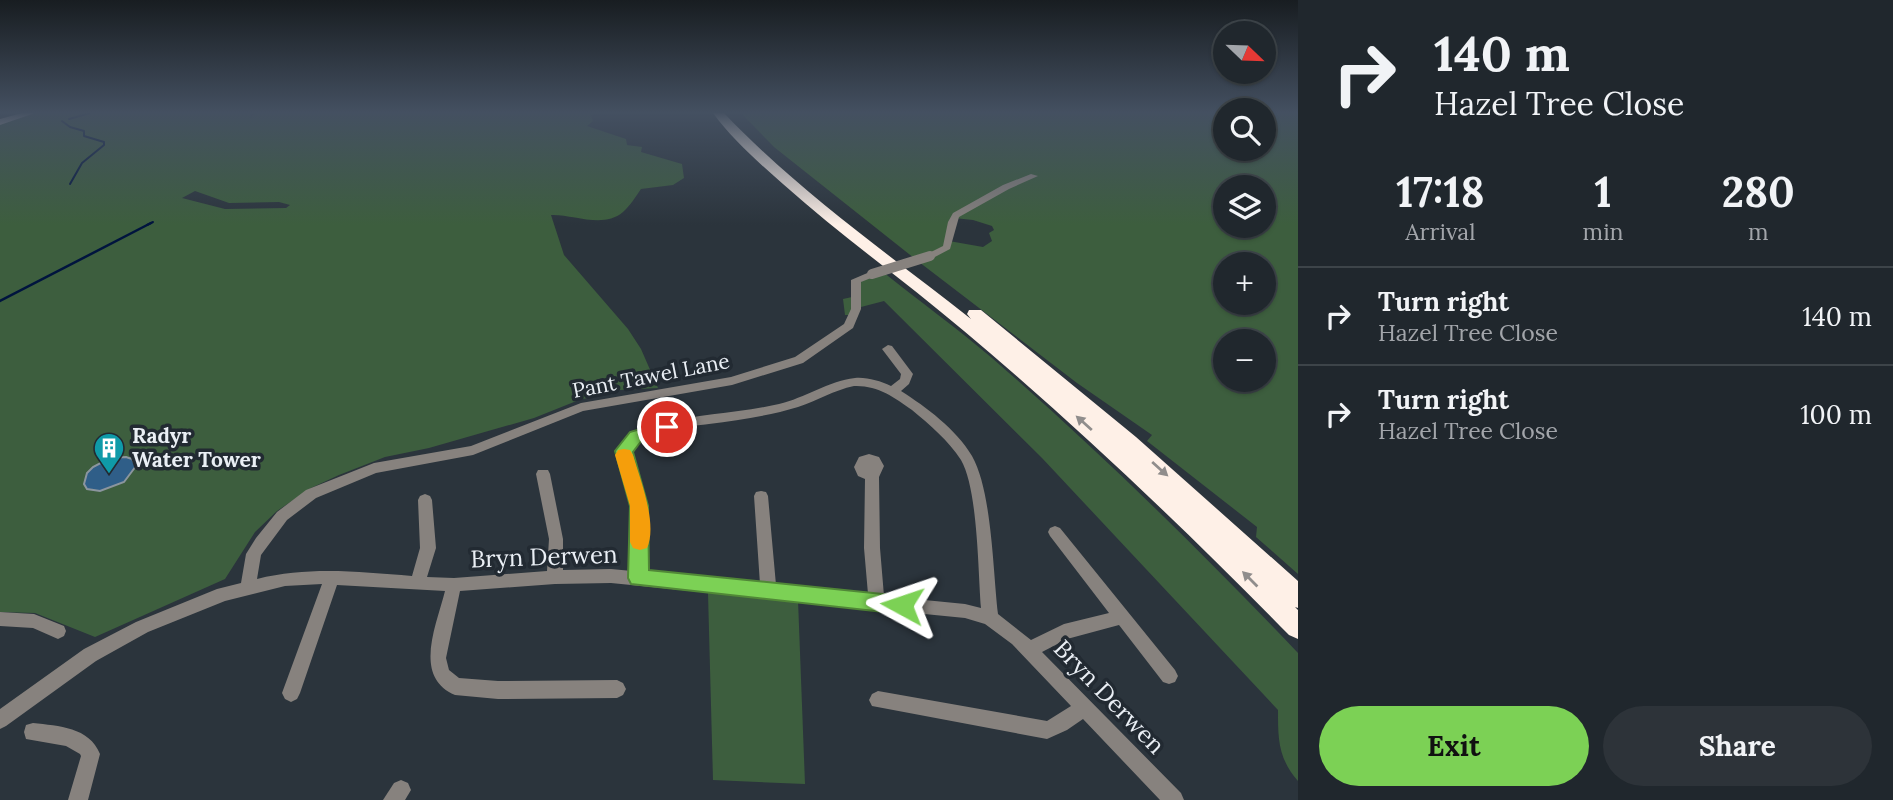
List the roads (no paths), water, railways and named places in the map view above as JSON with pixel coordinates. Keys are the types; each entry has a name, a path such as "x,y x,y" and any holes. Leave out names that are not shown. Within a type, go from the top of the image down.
{"highway":[{"path":"753,150 788,182 1056,398 1165,497 1298,627"},
{"path":"768,150 821,195 1070,390 1184,490 1298,597"}],"street":[{"name":"Pant Tawel Lane","path":"248,586 254,554 282,516 311,494 374,468 473,450 581,407 732,381 790,364 849,326 856,309 856,280 930,257 947,247 956,215 1006,187 1034,176"},
{"path":"888,349 907,373 905,381 894,390"},
{"path":"639,578 639,506 624,451 636,436 652,429 780,407 850,382 873,383 894,390 934,424 969,462 976,486 990,618"},
{"path":"543,474 556,539 555,577"},
{"path":"872,474 872,548 877,603"},
{"path":"761,496 769,592"},
{"path":"418,584 428,548 425,500"},
{"path":"1055,532 1169,676"},
{"name":"Bryn Derwen","path":"0,720 42,688 115,641 190,606 248,586 285,579 332,577 454,585 555,577 639,578 965,611 990,618 1008,630 1029,650 1174,800"},
{"path":"291,693 332,577"},
{"path":"454,585 437,658 442,675 455,686 498,690 617,689"},
{"path":"1029,650 1064,632 1123,617"},
{"path":"0,619 34,621 58,631"},
{"path":"878,700 1047,730 1061,724 1084,707"},
{"path":"33,732 75,739 88,747 91,754 78,800"}],"waterway":[{"path":"70,184 82,163 97,150"},
{"path":"0,301 151,223"},
{"path":"147,225 151,223"}],"place":[{"name":"Radyr Water Tower","path":"109,475"}]}
